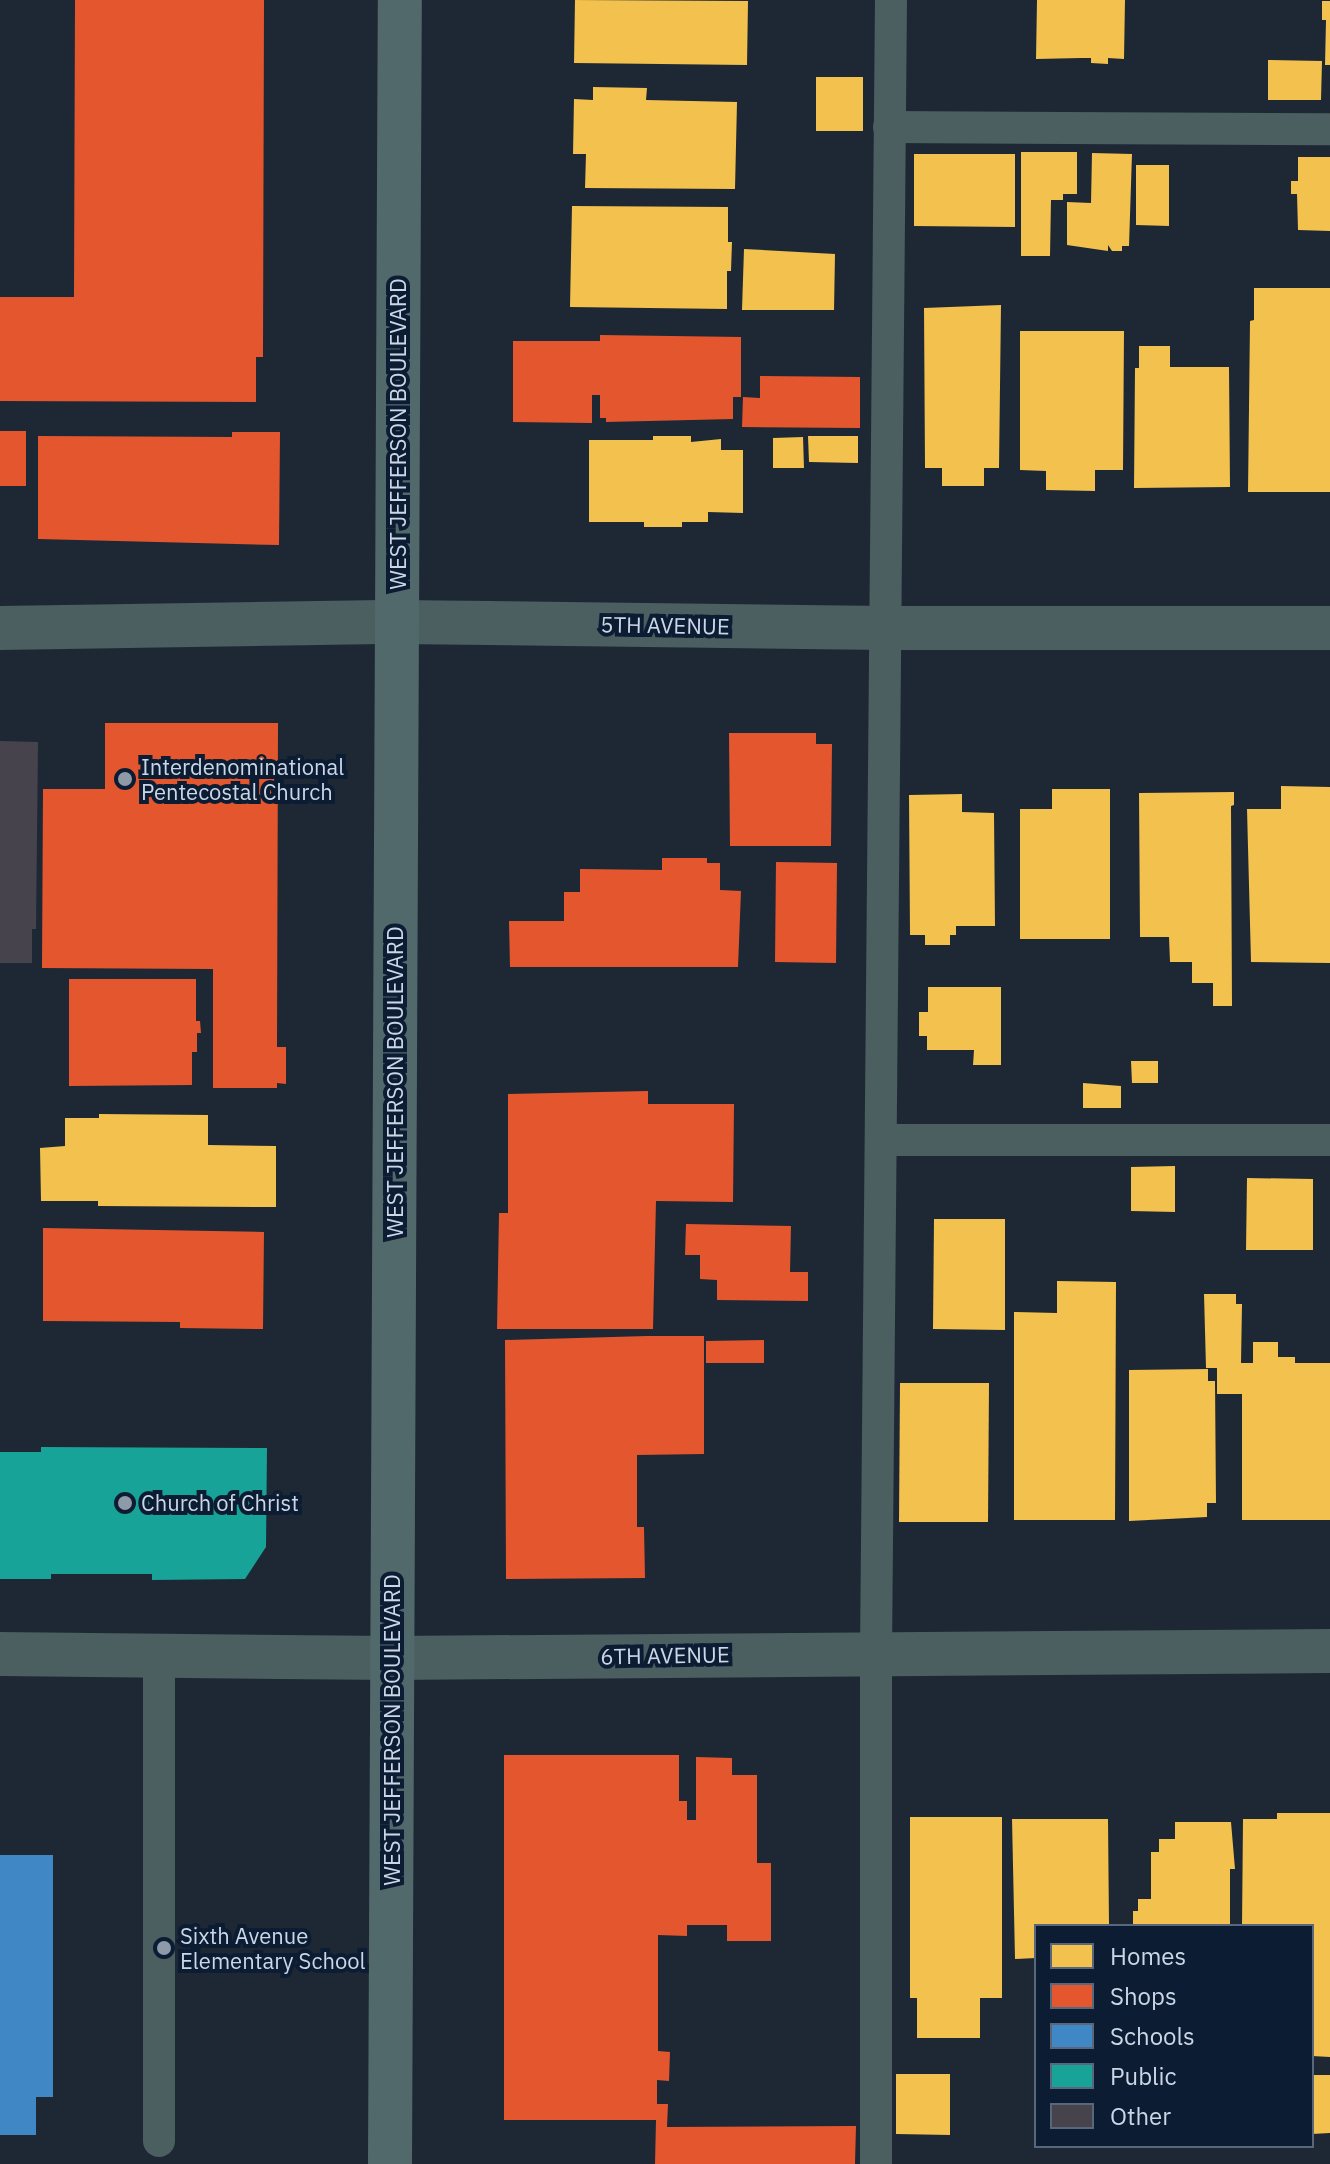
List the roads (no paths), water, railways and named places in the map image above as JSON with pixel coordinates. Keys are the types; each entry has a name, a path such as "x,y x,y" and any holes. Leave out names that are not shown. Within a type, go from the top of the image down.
{"main road":[{"name":"WEST JEFFERSON BOULEVARD","path":"390,2164 400,0"}],"street":[{"name":"5TH AVENUE","path":"0,628 398,622 885,628 1330,628"},
{"name":"6TH AVENUE","path":"0,1654 392,1658 1330,1651"}],"lane":[{"path":"876,2164 876,1652 891,0"},
{"path":"889,127 1330,129"},
{"path":"881,1140 1330,1140"},
{"path":"159,1655 159,2141"}],"place":[{"name":"Interdenominational Pentecostal Church","path":"125,779"},
{"name":"Church of Christ","path":"125,1503"},
{"name":"Sixth Avenue Elementary School","path":"164,1948"}]}
